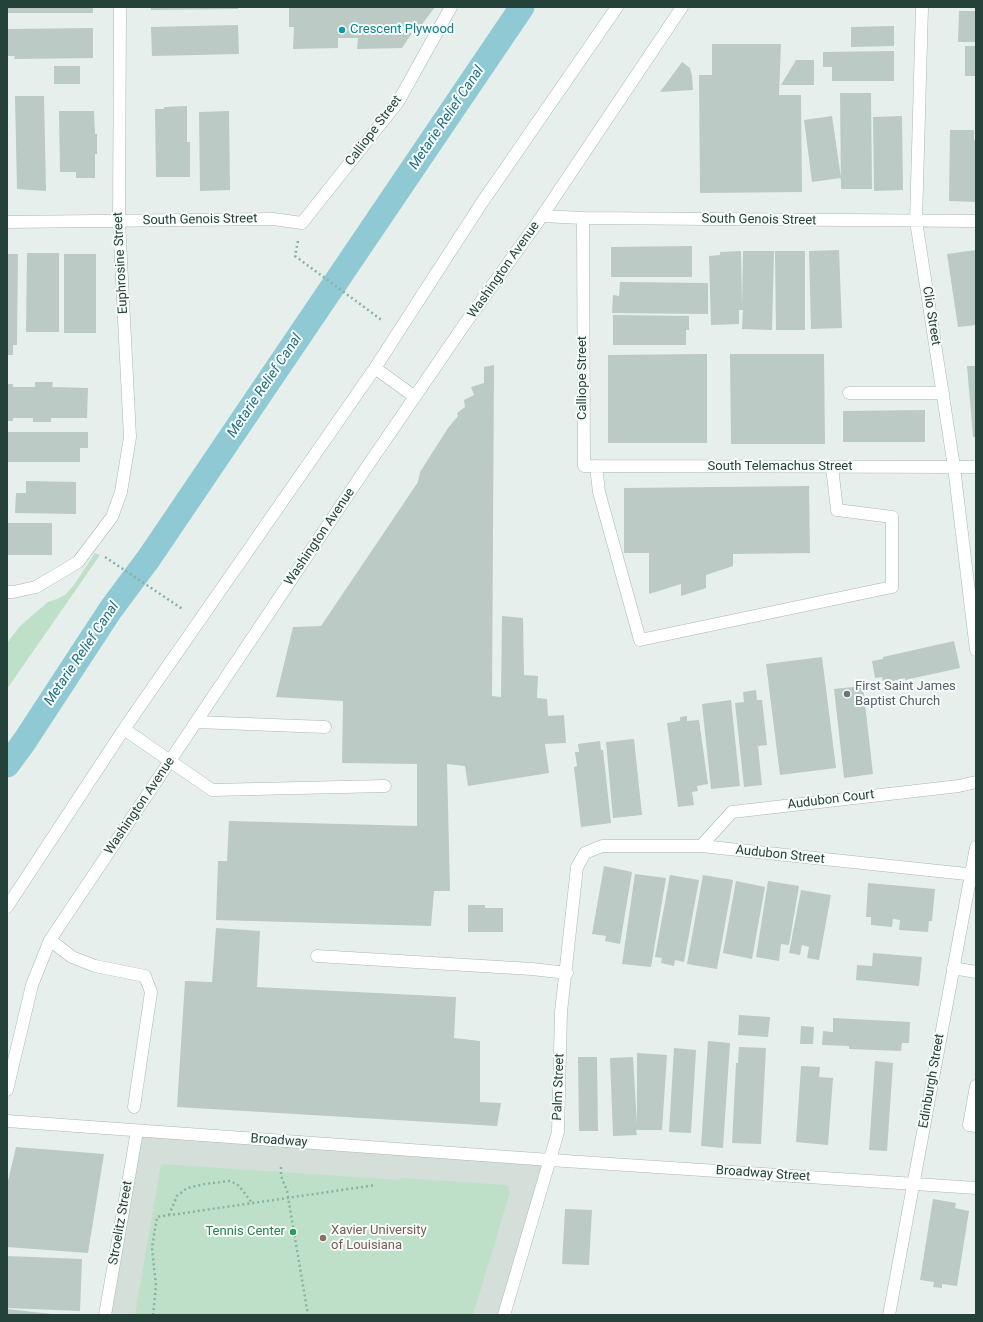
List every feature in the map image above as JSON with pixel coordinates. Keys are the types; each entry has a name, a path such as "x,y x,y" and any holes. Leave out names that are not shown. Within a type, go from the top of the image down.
{"street":[{"name":"Euphrosine Street","path":"7,592 36,587 78,562 91,547 112,517 121,492 130,437 118,221 120,7"},
{"name":"Calliope Street","path":"273,219 302,223 398,102 451,7"},
{"path":"7,907 77,803 124,729 375,368 481,204 617,7"},
{"name":"Washington Avenue","path":"7,1090 32,985 50,940 414,396 542,216 682,7"},
{"name":"Clio Street","path":"922,7 916,221 943,393 975,623"},
{"name":"South Genois Street","path":"542,216 583,218 976,221"},
{"name":"Calliope Street","path":"583,218 584,466"},
{"name":"South Genois Street","path":"7,222 273,219"},
{"path":"375,368 414,396"},
{"path":"849,393 943,393"},
{"name":"South Telemachus Street","path":"584,466 976,467"},
{"path":"596,466 599,492 640,640 892,587 892,517 838,510 832,467"},
{"path":"975,623 976,650"},
{"path":"196,722 325,727"},
{"path":"124,729 212,790 384,786"},
{"name":"Audubon Court","path":"701,846 732,812 959,786 976,782"},
{"name":"Audubon Street","path":"585,854 602,846 701,846 973,875"},
{"name":"Edinburgh Street","path":"889,1315 953,968 973,875 976,846"},
{"name":"Palm Street","path":"504,1315 558,1132 561,1012 567,973 577,867 585,854"},
{"path":"50,940 72,957 95,966 144,976 151,992 134,1107"},
{"path":"317,956 532,969 567,973"},
{"path":"953,968 976,972"},
{"path":"976,1086 969,1125 976,1126"},
{"name":"Broadway","path":"7,1121 550,1160"},
{"name":"Stroelitz Street","path":"105,1315 137,1131"},
{"name":"Broadway Street","path":"550,1160 976,1188"}],"path":[{"path":"295,256 398,332"},
{"path":"91,547 200,620"},
{"path":"281,1167 281,1176 288,1198 308,1315"},
{"path":"169,1215 177,1196 187,1188 205,1184 230,1181 237,1184 252,1203"},
{"path":"153,1315 156,1286 152,1248 157,1217 376,1185"}],"shaded area":[{"name":"Xavier University of Louisiana","path":"137,1131 550,1160 504,1315 105,1315"}],"green space":[{"path":"95,553 100,555 7,689 7,643 20,626 48,602 65,595 74,585"},
{"name":"Tennis Center","path":"161,1164 400,1180 401,1178 507,1185 510,1192 473,1315 135,1315"}],"building":[{"path":"7,7 93,7 93,13 7,13"},
{"path":"151,7 238,7 238,9 151,10"},
{"name":"Crescent Plywood","path":"289,7 435,7 420,27 390,27 391,33 412,33 402,48 357,49 358,38 338,38 338,48 293,49 294,27 289,27"},
{"path":"959,11 976,11 976,42 958,42"},
{"path":"238,25 239,54 152,56 151,27"},
{"path":"894,26 894,46 851,47 851,27"},
{"path":"93,28 93,58 14,59 15,56 7,56 7,29"},
{"path":"712,44 781,44 779,95 801,95 802,192 700,193 699,75 712,75"},
{"path":"965,46 976,46 976,76 965,76"},
{"path":"894,51 894,81 832,81 832,67 823,67 823,52"},
{"path":"796,60 814,60 814,85 781,85"},
{"path":"682,62 690,68 693,90 660,92"},
{"path":"54,66 80,66 80,84 54,84"},
{"path":"840,93 871,93 872,189 841,189"},
{"path":"15,96 44,96 46,191 17,189"},
{"path":"187,106 187,142 190,142 190,177 156,177 155,109"},
{"path":"59,111 94,111 95,134 97,134 95,178 76,178 76,172 60,172"},
{"path":"229,111 230,190 200,191 199,112"},
{"path":"832,116 841,178 812,182 804,120"},
{"path":"902,116 903,190 874,191 873,117"},
{"path":"950,130 974,130 974,140 976,140 976,202 949,201"},
{"path":"692,246 692,277 611,277 611,247"},
{"path":"839,250 842,328 811,329 809,251"},
{"path":"976,250 976,325 958,327 947,254"},
{"path":"741,251 742,307 743,251 774,251 772,330 742,329 743,310 739,310 739,324 711,325 709,256 720,255 720,252"},
{"path":"775,251 805,251 805,330 776,330"},
{"path":"27,253 59,253 59,332 26,332"},
{"path":"7,254 18,254 17,345 13,345 13,355 7,355"},
{"path":"64,254 96,254 96,333 64,333"},
{"path":"620,282 708,283 708,314 612,313 613,295 619,296"},
{"path":"613,315 689,316 689,330 686,330 686,345 613,345"},
{"path":"707,354 707,443 608,443 608,355"},
{"path":"730,354 824,354 825,444 731,444"},
{"path":"494,365 492,696 501,697 502,616 523,618 524,675 538,676 537,698 547,699 548,716 564,715 566,743 545,744 549,773 468,786 465,766 447,764 450,891 434,891 431,926 216,920 218,861 227,861 229,821 417,826 417,764 342,763 343,701 276,697 293,627 321,626 418,482 420,472 448,428 458,416 457,413 465,407 464,400 474,395 471,387 484,383 484,367"},
{"path":"967,366 976,366 976,437 973,437"},
{"path":"35,382 53,382 52,387 88,388 87,418 51,418 51,422 33,422 33,418 13,418 13,421 7,421 7,384 13,384 13,387 35,387"},
{"path":"925,410 925,442 843,442 843,411"},
{"path":"7,432 88,432 88,448 80,448 80,462 7,462"},
{"path":"26,481 76,482 76,514 15,513 16,493 26,493"},
{"path":"809,486 810,553 733,554 733,566 706,575 706,588 681,596 681,584 649,594 649,553 624,553 624,488"},
{"path":"7,523 52,523 52,555 7,555"},
{"path":"954,641 960,668 889,682 889,680 883,681 882,677 875,678 872,661 883,659 883,657"},
{"path":"822,657 836,768 780,775 766,664"},
{"path":"863,686 873,774 844,778 834,689"},
{"path":"756,690 757,700 762,700 767,745 758,746 762,785 744,787 735,703 744,702 743,692"},
{"path":"731,700 740,786 711,789 702,704"},
{"path":"687,716 687,721 699,720 708,784 697,786 698,791 692,792 694,805 678,807 667,723 680,721 680,717"},
{"path":"634,739 642,815 613,818 606,742"},
{"path":"600,741 601,750 603,750 611,823 581,827 574,767 577,766 575,752 579,752 578,744"},
{"path":"604,866 632,872 620,944 605,941 606,936 592,934"},
{"path":"635,874 666,878 651,967 622,964"},
{"path":"670,875 699,880 684,962 675,960 674,966 661,963 662,958 655,957"},
{"path":"703,875 733,880 717,969 687,964"},
{"path":"736,881 765,887 752,959 723,953"},
{"path":"768,881 799,886 789,945 781,944 779,961 756,957"},
{"path":"868,883 935,889 932,921 929,921 928,932 899,930 900,920 893,919 892,927 871,925 871,917 866,917"},
{"path":"801,890 831,895 819,960 807,958 809,947 802,945 800,955 789,953"},
{"path":"468,905 485,905 485,908 503,908 503,932 468,932"},
{"path":"216,928 260,931 257,987 456,997 454,1038 480,1041 480,1102 501,1103 497,1126 177,1107 185,981 212,982"},
{"path":"873,953 922,957 919,986 856,980 857,965 872,966"},
{"path":"739,1015 770,1017 768,1037 738,1035"},
{"path":"833,1018 910,1022 909,1043 902,1043 901,1051 849,1049 849,1046 822,1045 823,1031 833,1032"},
{"path":"801,1026 814,1027 813,1044 800,1044"},
{"path":"708,1041 730,1043 723,1148 701,1146"},
{"path":"739,1047 766,1048 761,1144 732,1143 736,1063 738,1063"},
{"path":"674,1048 696,1050 691,1133 669,1132"},
{"path":"637,1053 667,1055 662,1130 636,1130 637,1135 613,1136 610,1058 633,1057 637,1124"},
{"path":"578,1057 597,1057 598,1131 579,1131"},
{"path":"875,1061 893,1063 887,1151 869,1150"},
{"path":"801,1066 820,1067 819,1077 833,1078 828,1145 796,1142"},
{"path":"16,1147 104,1154 88,1253 7,1247 7,1185"},
{"path":"933,1199 956,1203 955,1208 969,1211 957,1286 942,1284 942,1288 933,1287 934,1282 920,1280"},
{"path":"565,1209 592,1210 589,1265 562,1264"},
{"path":"7,1256 82,1259 80,1311 7,1308"},
{"path":"7,1309 52,1314 52,1315 7,1315"}],"waterway":[{"name":"Metarie Relief Canal","path":"7,765 24,742 111,609 149,558 522,7"}],"place":[{"name":"Crescent Plywood","path":"342,30"},
{"name":"First Saint James Baptist Church","path":"847,694"},
{"name":"Tennis Center","path":"293,1232"},
{"name":"Xavier University of Louisiana","path":"323,1238"}]}
